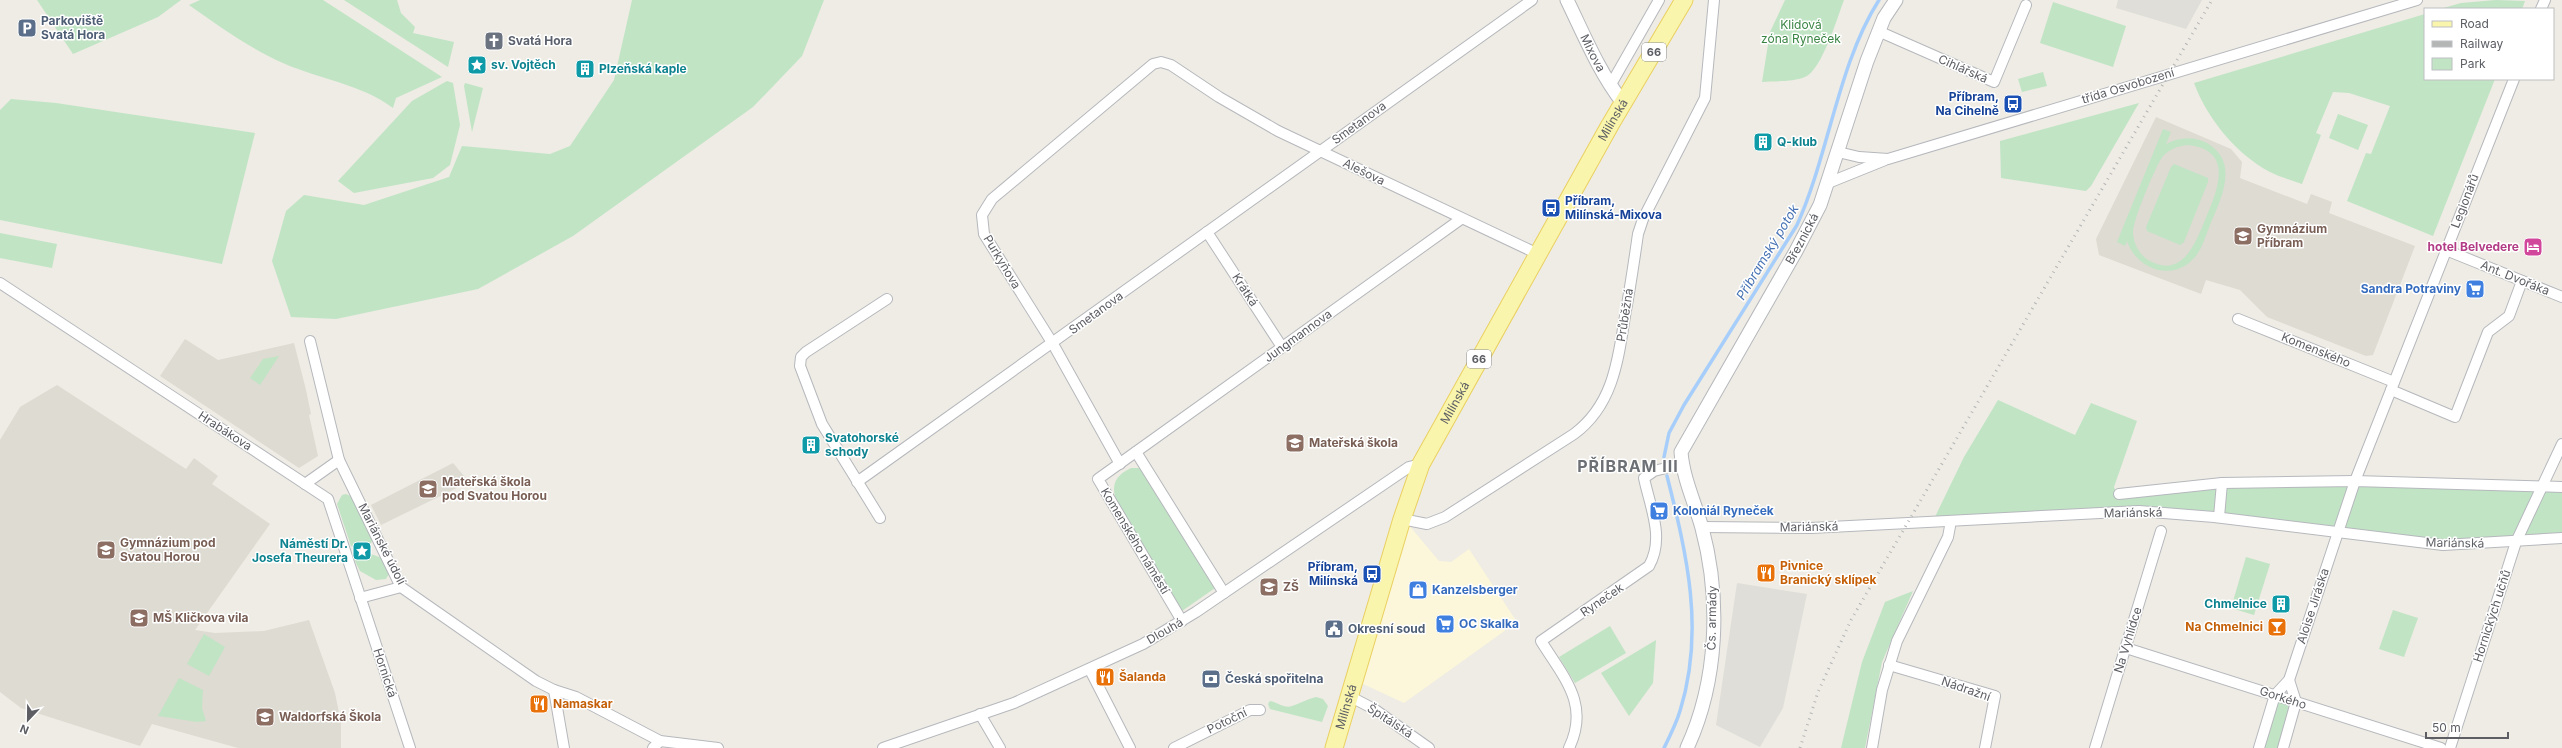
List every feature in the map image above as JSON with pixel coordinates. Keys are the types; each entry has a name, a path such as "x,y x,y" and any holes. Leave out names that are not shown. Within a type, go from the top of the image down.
{"main road":[{"name":"Milínská","path":"1334,748 1402,519 1421,464 1623,103 1684,0"}],"street":[{"name":"Smetanova","path":"857,482 1053,344 1321,150 1532,0"},
{"name":"Mixova","path":"1567,0 1610,86 1623,103"},
{"path":"1610,86 1659,0"},
{"name":"Průběžná","path":"1402,519 1427,524 1445,517 1574,434 1593,417 1601,406 1611,386 1617,367 1638,234 1643,219 1705,98 1714,0"},
{"name":"Březnická","path":"1682,464 1681,452 1685,442 1796,251 1820,205 1878,31 1896,0"},
{"name":"třída Osvobození","path":"1838,152 1859,157 1888,159 2417,0"},
{"name":"Cihlářská","path":"1878,31 1994,82 2026,5"},
{"name":"Alešova","path":"1153,64 1161,62 1171,65 1251,116 1461,219 1538,254"},
{"name":"Purkyňova","path":"1120,464 1053,344 984,234 982,225 985,208 998,194 1153,64"},
{"name":"Legionářů","path":"2337,533 2446,250 2514,80"},
{"path":"1828,183 1888,159"},
{"name":"Jungmannova","path":"1136,452 1461,219"},
{"name":"Krátká","path":"1207,232 1282,347"},
{"name":"Ant. Dvořáka","path":"2446,250 2562,297"},
{"path":"2393,386 2455,417 2488,332 2509,316 2522,281"},
{"name":"Hrabákova","path":"0,283 328,499 360,598"},
{"path":"880,518 822,424 800,366 801,357 806,352 887,299"},
{"name":"Komenského","path":"2238,319 2393,386"},
{"name":"Mariánské údolí","path":"310,341 339,460 401,587 536,681 554,690 576,697 656,744"},
{"name":"Hornických učňů","path":"2450,748 2516,542 2562,444"},
{"path":"1136,452 1224,593"},
{"name":"Komenského náměstí","path":"1136,452 1098,479 1182,621"},
{"path":"305,484 339,460"},
{"name":"Dlouhá","path":"883,748 1014,703 1090,670 1182,621 1403,471 1421,464"},
{"name":"Ryneček","path":"1569,748 1577,727 1577,704 1571,689 1541,641 1649,566 1657,548 1657,536 1644,478 1654,471 1682,464"},
{"name":"Čs. armády","path":"1682,464 1702,528 1712,571 1714,606 1709,673 1700,712 1687,748"},
{"name":"Mariánská","path":"2119,494 2222,483 2356,481 2562,487"},
{"path":"2219,517 2222,483"},
{"name":"Mariánská","path":"1702,528 1811,528 2139,511 2219,517 2337,533 2443,545 2516,542 2562,538"},
{"path":"1872,748 1889,665 1897,641 1948,537 1951,521"},
{"name":"Na Vyhlídce","path":"2095,748 2162,531"},
{"name":"Aloise Jiráska","path":"2259,748 2275,695 2289,680 2337,533"},
{"path":"360,598 401,587"},
{"name":"Hornická","path":"360,598 410,748"},
{"name":"Gorkého","path":"2126,648 2441,748"},
{"name":"Nádražní","path":"1889,665 1995,696 1985,748"},
{"path":"1090,670 1130,748"},
{"path":"2283,748 2296,702 2289,680"},
{"path":"554,690 564,748"},
{"name":"Špitálská","path":"1349,696 1374,709 1430,748"},
{"name":"Potoční","path":"1174,748 1250,710 1260,710"},
{"path":"980,714 1000,748"},
{"path":"656,744 718,748"}],"shaded area":[{"path":"2118,0 2202,0 2186,29 2116,8"},
{"name":"Gymnázium Příbram","path":"2156,117 2231,149 2242,162 2240,178 2307,204 2311,194 2332,202 2329,213 2415,246 2373,355 2366,356 2267,317 2240,290 2206,280 2201,294 2099,255 2096,239"},
{"path":"185,339 218,360 294,343 306,390 311,414 309,415 318,456 299,468 160,376"},
{"path":"57,385 186,469 194,458 218,476 212,484 270,524 195,630 215,633 264,631 309,620 335,693 341,723 341,748 238,748 152,724 140,746 21,708 0,692 0,440 20,407"},
{"name":"Mateřská škola pod Svatou Horou","path":"453,463 469,482 381,525 371,505"},
{"path":"1408,524 1439,561 1451,562 1469,549 1517,622 1404,703 1361,683"},
{"path":"1737,583 1807,594 1783,708 1760,747 1716,725"}],"green space":[{"path":"37,0 181,0 158,17 73,54"},
{"path":"200,0 323,0 442,77 396,98 393,108 381,100 354,87 297,69 258,51 189,5"},
{"path":"344,0 397,0 401,13 415,27 413,33 454,42 448,67"},
{"path":"632,0 824,0 802,56 753,107 573,236 478,289 336,319 291,317 272,261 286,211 304,195 364,205 449,177 462,146 550,154 570,146 614,80"},
{"name":"Klidová zóna Ryneček","path":"1785,0 1844,0 1823,54 1811,72 1805,77 1795,80 1762,82 1770,32"},
{"path":"2496,0 2525,1 2522,8 2444,8 2461,3"},
{"path":"2053,2 2126,26 2113,67 2040,43"},
{"path":"2424,14 2424,80 2495,80 2433,236 2347,201 2366,153 2371,154 2390,106 2349,93 2333,92 2316,133 2321,135 2302,184 2270,172 2234,145 2215,122 2194,83"},
{"path":"2043,72 2047,86 2022,92 2018,79"},
{"path":"447,81 453,83 460,125 450,165 433,178 354,193 338,181 412,101"},
{"path":"465,83 483,88 472,132 464,86"},
{"path":"11,99 56,103 255,133 222,264 0,220 0,110"},
{"path":"2139,103 2091,186 2086,191 2001,178 2000,141"},
{"path":"2338,114 2368,125 2358,150 2329,138"},
{"path":"2163,129 2171,132 2166,144 2176,140 2192,138 2207,143 2217,151 2223,160 2225,171 2223,192 2203,244 2192,260 2183,267 2174,270 2164,271 2155,269 2146,265 2138,258 2131,250 2127,241 2125,246 2117,242","holes":["2187,145 2202,148 2211,154 2217,162 2219,171 2215,193 2199,235 2187,254 2180,261 2171,265 2160,265 2148,260 2137,248 2133,232 2145,193 2155,170 2163,156 2174,148"]},
{"path":"2174,164 2208,178 2208,182 2184,242 2180,245 2147,231 2146,227 2171,167"},
{"path":"0,233 57,244 52,268 0,258"},
{"path":"279,356 260,385 250,378 263,359"},
{"path":"1998,400 2075,435 2091,403 2137,421 2114,487 2116,492 2222,483 2562,487 2562,538 2443,545 2139,511 1933,521 1964,457"},
{"path":"1131,468 1139,468 1146,472 1218,586 1179,613 1118,506 1114,494 1117,479 1125,471"},
{"path":"346,494 353,497 373,539 370,545 357,549 351,546 337,504 342,495"},
{"path":"371,554 387,560 390,572 386,579 376,580 360,571 355,561 357,557"},
{"path":"2246,557 2270,564 2254,615 2231,608"},
{"path":"1913,591 1882,662 1865,748 1841,748 1862,662 1885,602"},
{"path":"2393,610 2418,618 2404,657 2379,649"},
{"path":"1610,626 1626,653 1575,683 1559,657"},
{"path":"204,634 225,647 209,676 187,664"},
{"path":"1656,640 1653,683 1629,716 1601,673"},
{"path":"179,678 203,690 202,708 206,721 197,722 158,716"},
{"path":"1316,697 1323,699 1328,706 1322,722 1270,709 1268,704 1270,701 1289,707"},
{"path":"2278,699 2292,703 2278,748 2264,748"}],"waterway":[{"name":"Příbramský potok","path":"1664,457 1669,433 1684,405 1797,225 1818,169 1843,81 1853,52 1865,25 1879,0"},
{"name":"Příbramský potok","path":"1664,748 1680,711 1687,681 1691,652 1692,622 1686,564 1681,535 1667,476"}],"railway":[{"path":"1800,748 1818,692 1851,620 2212,0"}],"place":[{"name":"Parkoviště Svatá Hora","path":"27,28"},
{"name":"Svatá Hora","path":"494,41"},
{"name":"sv. Vojtěch","path":"477,65"},
{"name":"Plzeňská kaple","path":"585,69"},
{"name":"Příbram, Na Cihelně","path":"2013,104"},
{"name":"Q-klub","path":"1763,142"},
{"name":"Příbram, Milínská-Mixova","path":"1551,208"},
{"name":"Gymnázium Příbram","path":"2243,236"},
{"name":"hotel Belvedere","path":"2533,247"},
{"name":"Sandra Potraviny","path":"2475,289"},
{"name":"Mateřská škola","path":"1295,443"},
{"name":"Svatohorské schody","path":"811,445"},
{"name":"Mateřská škola pod Svatou Horou","path":"428,489"},
{"name":"Koloniál Ryneček","path":"1659,511"},
{"name":"Gymnázium pod Svatou Horou","path":"106,550"},
{"name":"Náměstí Dr. Josefa Theurera","path":"362,551"},
{"name":"Pivnice Branický sklípek","path":"1766,573"},
{"name":"Příbram, Milínská","path":"1372,574"},
{"name":"ZŠ","path":"1269,587"},
{"name":"Kanzelsberger","path":"1418,590"},
{"name":"Chmelnice","path":"2281,604"},
{"name":"MŠ Kličkova vila","path":"139,618"},
{"name":"OC Skalka","path":"1445,624"},
{"name":"Na Chmelnici","path":"2277,627"},
{"name":"Okresní soud","path":"1334,629"},
{"name":"Šalanda","path":"1105,677"},
{"name":"Česká spořitelna","path":"1211,679"},
{"name":"Namaskar","path":"539,704"},
{"name":"Waldorfská Škola","path":"265,717"}],"district":[{"name":"PŘÍBRAM III","path":"1628,466"}]}
